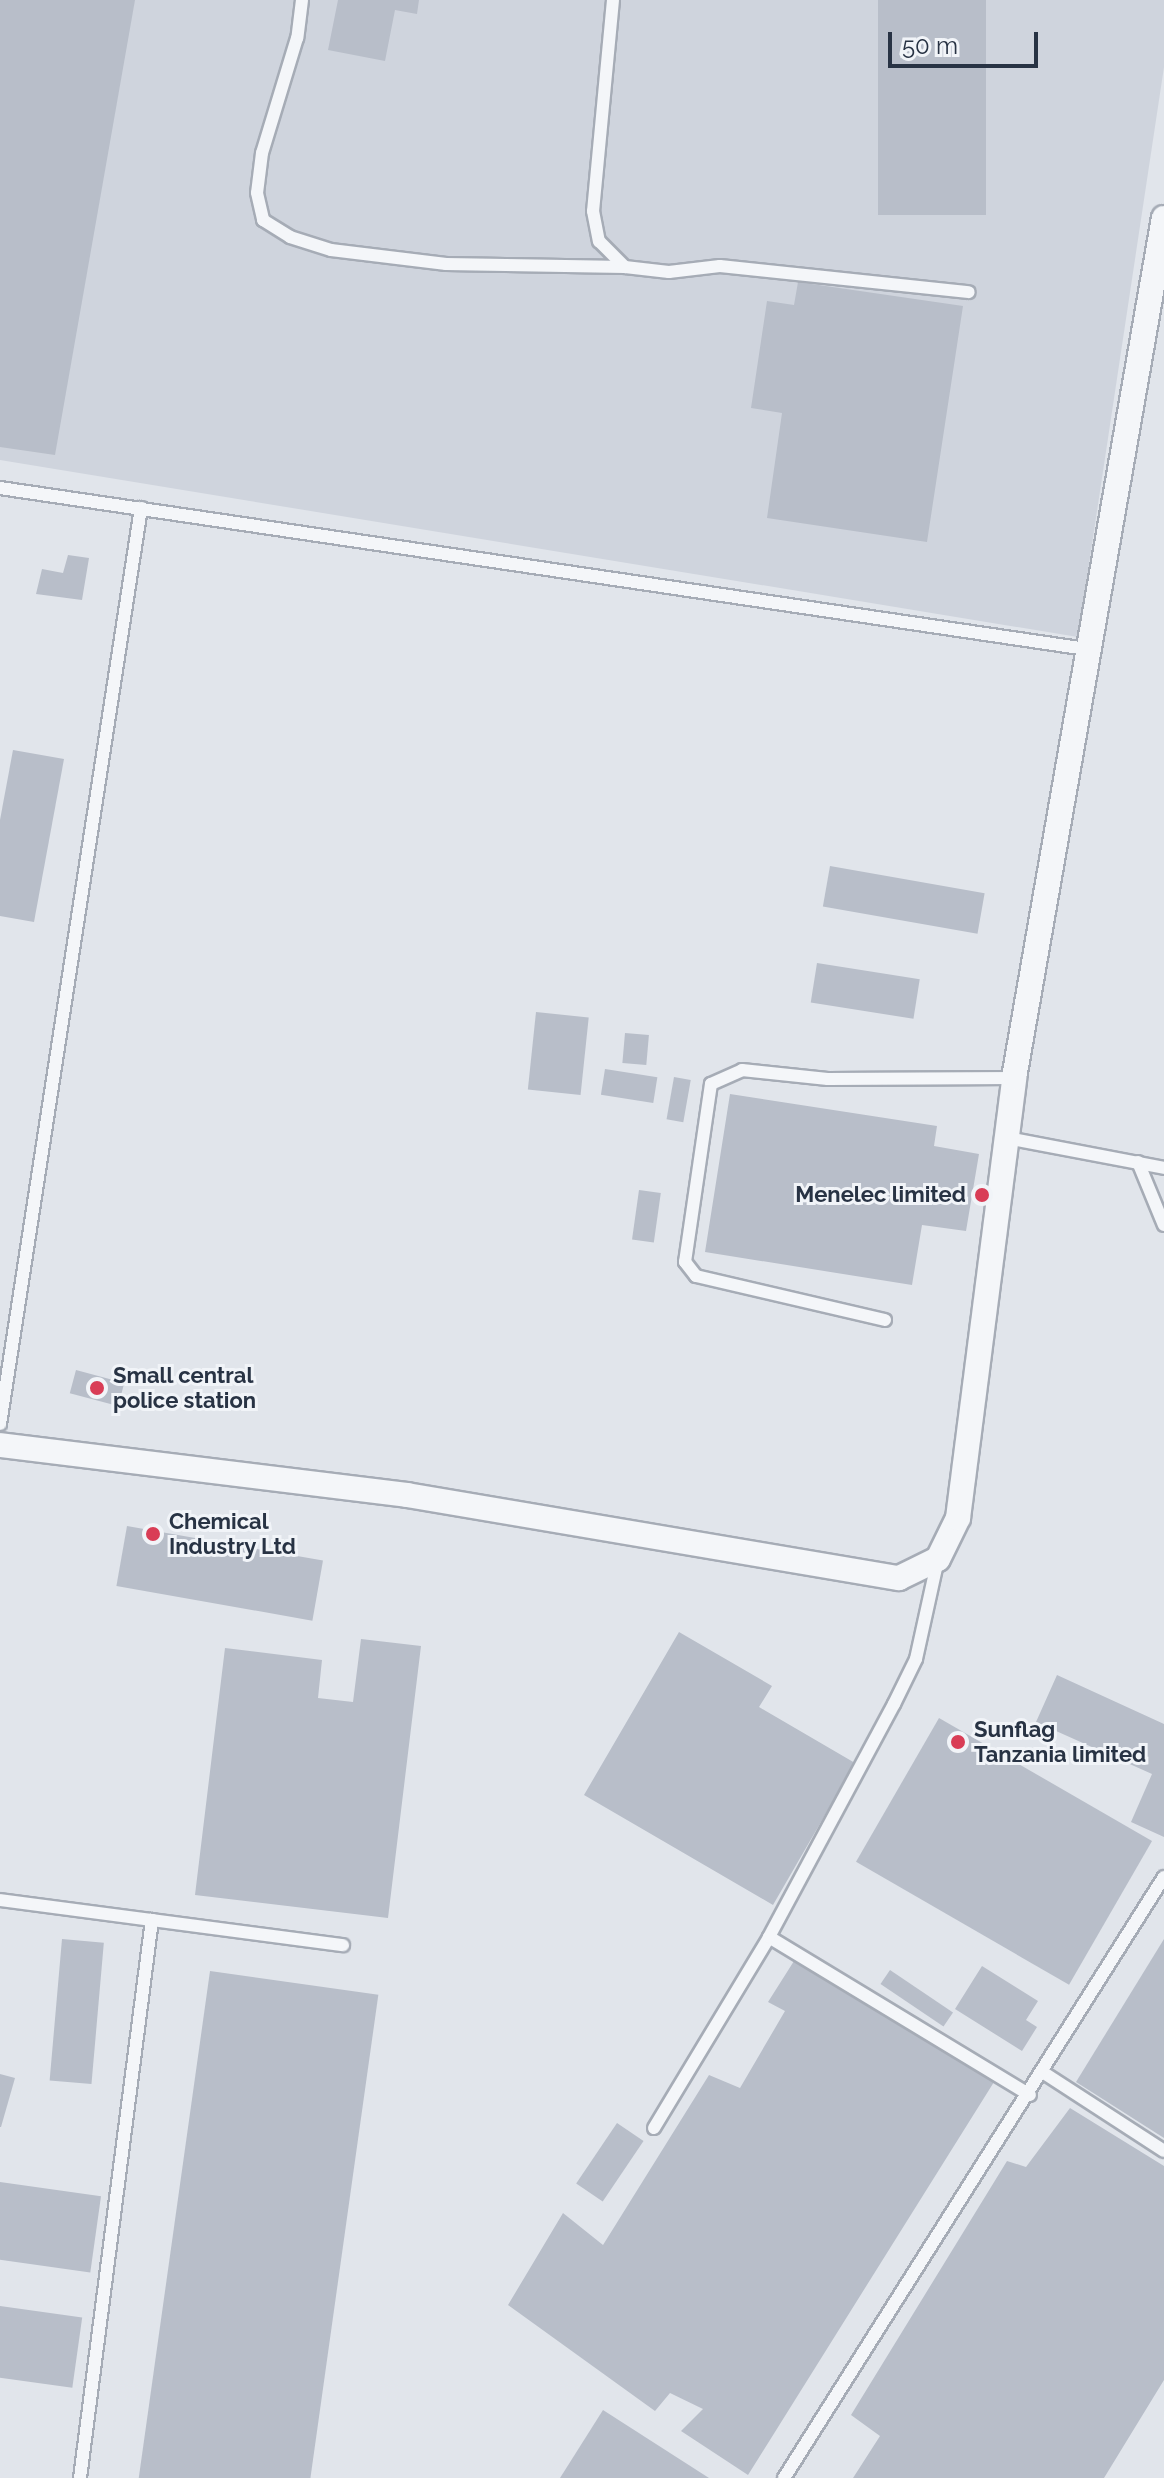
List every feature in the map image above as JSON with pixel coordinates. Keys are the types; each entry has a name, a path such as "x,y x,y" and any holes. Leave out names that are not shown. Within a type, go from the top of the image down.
{"street":[{"path":"0,1445 407,1495 899,1578 938,1559 958,1518 1014,1078 1086,649 1164,218"}],"lane":[{"path":"302,0 297,38 262,153 257,193 263,220 290,237 331,250 446,264 625,267 669,272 720,266 969,292"},
{"path":"613,0 593,211 599,241 625,267"},
{"path":"0,488 1086,649"},
{"path":"0,1424 141,508"},
{"path":"885,1320 696,1276 685,1262 711,1084 742,1070 828,1079 1014,1078"},
{"path":"1007,1138 1164,1168"},
{"path":"1138,1162 1164,1225"},
{"path":"654,2128 769,1937 916,1659 938,1559"},
{"path":"784,2478 1044,2073 1164,1877"},
{"path":"0,1900 343,1945"},
{"path":"80,2478 152,1920"},
{"path":"769,1937 1030,2095"},
{"path":"1044,2073 1164,2151"}],"shaded area":[{"path":"0,0 1164,0 1164,67 1078,637 0,460"}],"building":[{"path":"0,0 135,0 55,455 0,447"},
{"path":"338,0 419,0 417,14 395,10 385,61 328,50"},
{"path":"878,0 986,0 986,215 878,215"},
{"path":"798,282 963,306 927,542 767,518 782,413 751,408 767,301 794,305"},
{"path":"68,555 89,558 82,600 36,594 42,569 63,573"},
{"path":"13,750 64,759 34,922 0,916 0,820"},
{"path":"830,866 985,893 977,934 823,906"},
{"path":"817,963 920,979 913,1019 811,1003"},
{"path":"536,1012 589,1018 581,1095 528,1090"},
{"path":"625,1033 649,1035 646,1065 622,1063"},
{"path":"605,1069 657,1077 653,1103 601,1095"},
{"path":"674,1077 691,1080 683,1122 667,1119"},
{"path":"730,1094 937,1126 934,1146 979,1154 966,1231 922,1225 912,1285 705,1252"},
{"path":"639,1190 661,1193 654,1243 632,1240"},
{"name":"Small central police station","path":"76,1370 124,1383 118,1406 70,1393"},
{"path":"127,1526 323,1561 312,1621 116,1586"},
{"path":"679,1632 772,1686 759,1707 855,1763 773,1905 584,1795"},
{"path":"361,1639 421,1646 388,1918 195,1895 225,1648 322,1660 318,1698 353,1702"},
{"path":"1057,1675 1164,1724 1164,1837 1131,1822 1152,1774 1036,1722"},
{"path":"939,1718 1152,1841 1069,1985 856,1862"},
{"path":"62,1939 104,1943 91,2084 50,2080"},
{"path":"1164,1939 1164,2138 1076,2082"},
{"path":"794,1961 994,2082 748,2475 681,2431 703,2409 670,2393 655,2411 508,2305 563,2213 603,2245 709,2075 740,2088 785,2011 768,2002"},
{"path":"982,1966 1038,2001 1026,2020 1037,2027 1022,2051 955,2009"},
{"path":"890,1970 953,2012 944,2027 880,1984"},
{"path":"210,1971 378,1995 310,2478 139,2478"},
{"path":"0,2074 15,2078 1,2127 0,2127"},
{"path":"1070,2108 1164,2166 1164,2380 1104,2478 853,2478 880,2436 851,2415 1007,2161 1026,2167"},
{"path":"617,2123 644,2141 603,2201 576,2184"},
{"path":"0,2182 101,2196 90,2272 0,2260"},
{"path":"0,2306 82,2318 72,2388 0,2378"},
{"path":"603,2410 709,2478 560,2478"}],"place":[{"name":"Menelec limited","path":"982,1195"},
{"name":"Small central police station","path":"97,1388"},
{"name":"Chemical Industry Ltd","path":"153,1534"},
{"name":"Sunflag Tanzania limited","path":"958,1742"}]}
